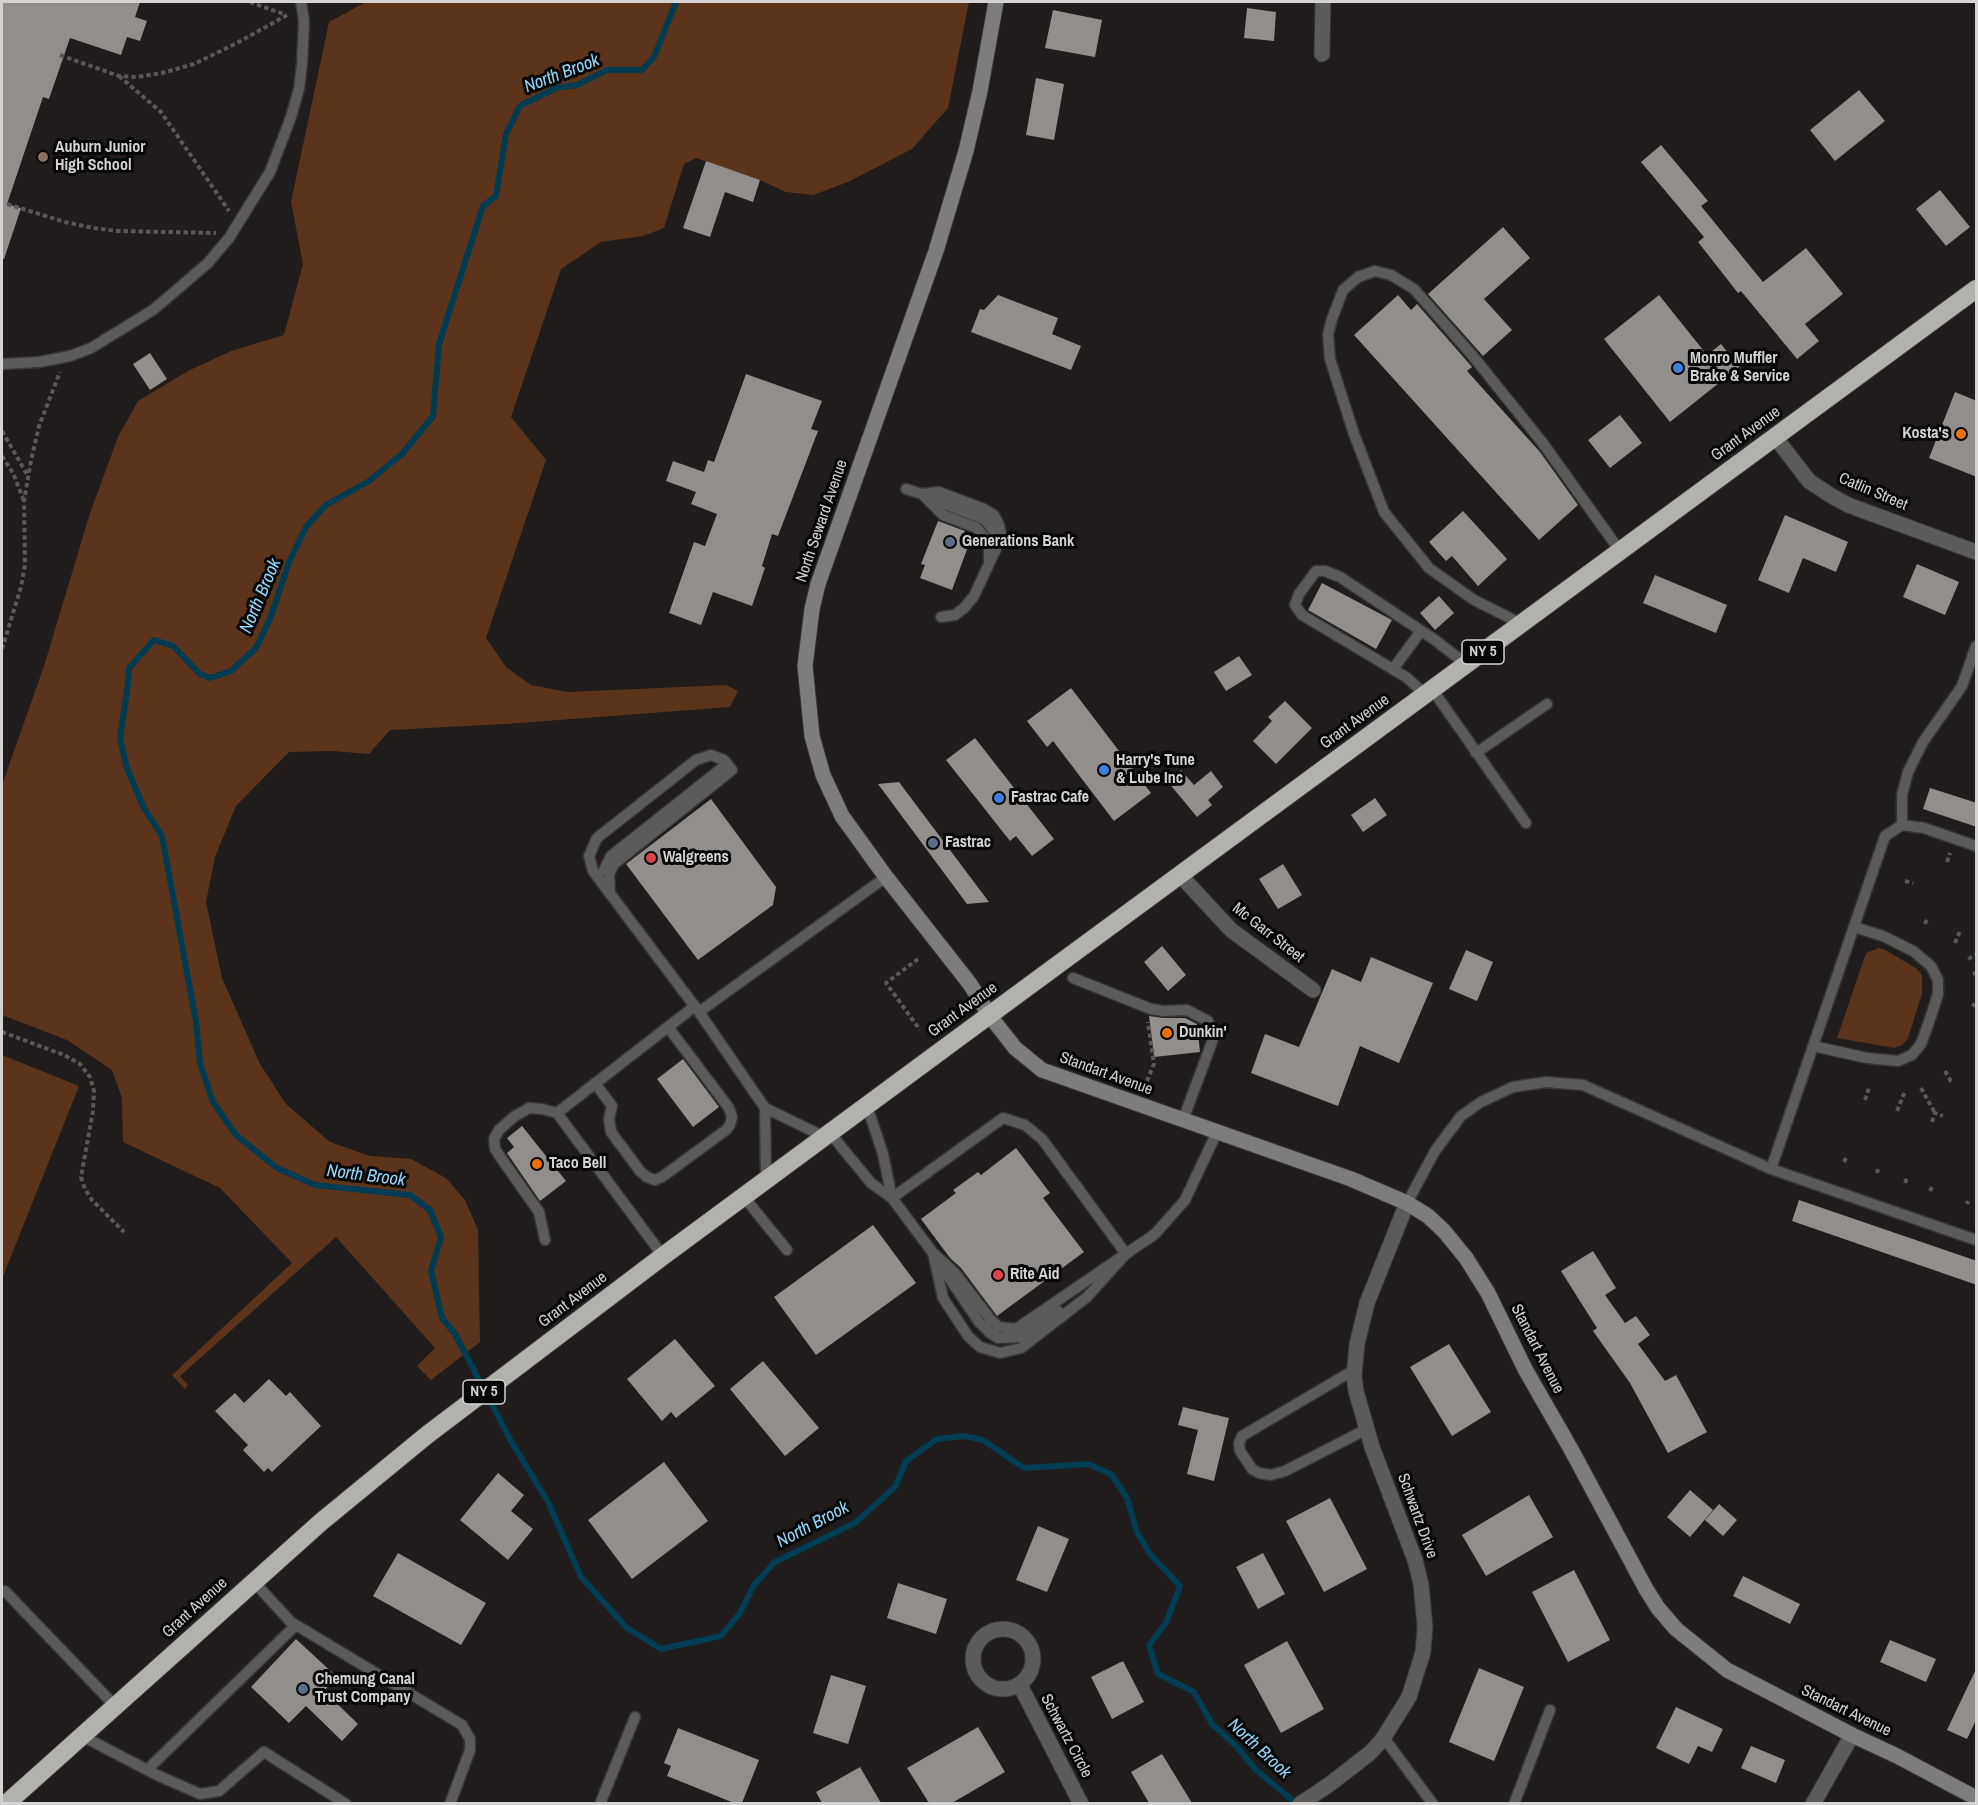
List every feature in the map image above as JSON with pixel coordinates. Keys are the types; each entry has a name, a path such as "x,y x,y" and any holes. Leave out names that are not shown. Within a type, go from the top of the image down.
{"highway":[{"name":"Grant Avenue","path":"6,1803 321,1522 427,1435 663,1256 1977,290"}],"street":[{"name":"North Seward Avenue","path":"990,1016 970,984 886,877 842,816 828,789 812,736 805,666 812,609 818,584 943,228 969,141 996,2"},
{"path":"1322,54 1323,2"},
{"name":"Catlin Street","path":"1775,437 1809,481 1830,495 1848,505 1977,552"},
{"name":"Mc Garr Street","path":"1180,875 1231,930 1313,990"},
{"name":"Standart Avenue","path":"990,1016 1015,1048 1042,1070 1351,1179 1407,1203 1428,1216 1444,1231 1466,1258 1488,1293 1525,1369 1572,1451 1646,1590 1676,1629 1727,1670 1977,1798"},
{"name":"Schwartz Drive","path":"1299,1803 1330,1784 1371,1753 1384,1738 1409,1697 1423,1652 1425,1612 1421,1584 1415,1560 1367,1429 1356,1391 1354,1370 1357,1344 1367,1303 1407,1203"},
{"name":"Schwartz Circle","path":"1004,1629 1023,1636 1030,1645 1033,1655 1030,1674 1020,1685 1004,1690 994,1688 984,1683 977,1675 973,1665 973,1655 976,1645 983,1636 992,1631 1004,1629"},
{"name":"Schwartz Circle","path":"1020,1685 1081,1803"},
{"path":"1813,1803 1852,1735"}],"lane":[{"path":"2,364 39,362 70,356 91,348 153,310 208,263 235,229 270,172 291,117 302,64 304,21 301,2"},
{"path":"1522,624 1474,600 1429,568 1384,512 1354,434 1330,359 1328,334 1332,319 1342,290 1358,277 1375,271 1391,275 1414,289 1472,355 1542,442 1620,551"},
{"path":"906,489 922,494 939,492 984,509 994,515 999,525 1000,534 996,549 974,596 955,615 941,617"},
{"path":"922,494 943,515 977,528 989,549 989,564"},
{"path":"1466,664 1340,577 1316,571 1294,605 1302,615 1429,692 1526,823"},
{"path":"1393,669 1421,631"},
{"path":"1902,825 1902,795 1908,772 1923,742 1962,686 1977,646"},
{"path":"1476,753 1547,704"},
{"path":"607,890 609,874 614,864 730,767 724,760 711,755 696,760 597,838 589,856 593,871 607,890 697,1009 765,1108 828,1135 871,1183 892,1198 933,1253 979,1322 998,1338 1020,1337 1110,1271"},
{"path":"1771,1169 1886,836 1902,825 1924,828 1977,846"},
{"path":"557,1113 668,1027 886,877"},
{"path":"1813,1046 1867,1058 1898,1061 1912,1055 1921,1044 1931,1016 1938,994 1938,980 1931,966 1913,951 1883,936 1854,927"},
{"path":"1073,978 1151,1009 1186,1010 1209,1021 1213,1032 1212,1042 1183,1120"},
{"path":"595,1083 612,1106 609,1119 611,1132 640,1172 655,1180 726,1131 732,1117 729,1108 668,1027"},
{"path":"1407,1203 1435,1150 1461,1116 1481,1102 1513,1087 1546,1082 1583,1085 1771,1169 1977,1240"},
{"path":"867,1106 883,1154 892,1198"},
{"path":"545,1240 539,1212 495,1149 494,1139 499,1130 515,1116 529,1108 557,1113 663,1256"},
{"path":"765,1108 766,1180"},
{"path":"892,1198 1003,1118 1025,1125 1042,1139 1126,1254"},
{"path":"933,1253 955,1273 991,1320 999,1327 1016,1329 1155,1234 1185,1200 1217,1132"},
{"path":"744,1197 787,1250"},
{"path":"933,1253 943,1298 968,1336 980,1347 1000,1353 1021,1348 1087,1297 1126,1254"},
{"path":"1354,1370 1242,1436 1239,1443 1240,1451 1252,1468 1259,1473 1271,1475 1285,1471 1367,1429"},
{"path":"254,1582 291,1622 462,1725 468,1732 470,1750 450,1803"},
{"path":"5,1591 115,1706"},
{"path":"147,1770 296,1625"},
{"path":"1514,1803 1550,1710"},
{"path":"600,1803 635,1717"},
{"path":"82,1736 147,1770 200,1794 219,1791 264,1752 346,1803"},
{"path":"1384,1738 1433,1803"}],"path":[{"path":"250,2 304,21"},
{"path":"60,55 118,76 162,73 194,64 287,15"},
{"path":"118,76 161,112 235,229"},
{"path":"7,204 65,222 118,231 235,229"},
{"path":"2,649 21,587 25,565 24,501 39,426 59,374 70,356"},
{"path":"2,431 28,476"},
{"path":"2,456 13,473 24,501"},
{"path":"1947,862 1950,853"},
{"path":"1905,881 1913,884"},
{"path":"1955,943 1960,931"},
{"path":"1968,959 1977,955"},
{"path":"918,959 886,983 920,1030"},
{"path":"1144,1088 1154,1064 1147,1016"},
{"path":"2,1032 64,1054 80,1064 90,1077 94,1091 93,1111 81,1177 92,1200 124,1233"},
{"path":"1945,1071 1954,1082"},
{"path":"1865,1100 1869,1088"},
{"path":"1921,1088 1935,1113 1943,1116"},
{"path":"1898,1111 1905,1091"},
{"path":"1932,1122 1935,1113"}],"shaded area":[{"path":"366,2 969,2 948,108 912,149 848,182 813,195 786,192 760,180 696,158 684,164 664,228 643,236 601,242 561,269 511,417 546,460 486,638 506,667 531,685 568,692 726,685 738,691 730,707 506,724 390,730 369,754 333,751 289,752 236,806 215,857 206,902 222,978 260,1064 286,1104 330,1142 370,1156 411,1159 446,1178 465,1200 478,1230 480,1342 431,1380 417,1366 435,1348 336,1237 180,1376 188,1385 185,1389 172,1375 292,1263 220,1188 123,1142 122,1098 112,1070 67,1040 2,1015 2,785 44,666 90,513 118,437 138,401 188,371 231,351 284,335 303,264 291,202 329,22"},
{"path":"1879,948 1916,968 1922,975 1922,994 1908,1038 1902,1045 1894,1048 1837,1038 1866,953"},
{"path":"2,1055 79,1086 2,1279"}],"building":[{"name":"Auburn Junior High School","path":"2,2 140,2 135,17 147,21 140,41 127,37 121,55 70,38 49,99 43,97 7,204 21,208 4,259 2,259"},
{"path":"1247,8 1276,12 1274,41 1244,38"},
{"path":"1053,10 1102,20 1095,57 1045,48"},
{"path":"1036,78 1064,84 1054,140 1026,135"},
{"path":"1859,90 1885,121 1835,161 1810,130"},
{"path":"1661,145 1708,201 1701,206 1763,282 1806,248 1843,294 1805,324 1819,341 1797,359 1741,291 1738,293 1698,242 1704,237 1641,162"},
{"path":"706,161 760,180 753,202 725,192 710,237 683,228"},
{"path":"1940,190 1970,227 1946,246 1916,209"},
{"path":"1503,227 1530,258 1484,299 1512,330 1483,356 1428,294"},
{"path":"998,295 1058,318 1052,334 1081,346 1071,370 971,332 980,309 984,310"},
{"path":"1398,295 1411,310 1417,304 1472,367 1467,371 1540,452 1578,505 1539,540 1354,335"},
{"path":"1659,295 1707,355 1721,344 1739,367 1670,422 1604,339"},
{"path":"150,353 167,379 150,390 133,364"},
{"path":"746,374 822,401 811,429 818,431 778,536 772,534 762,566 765,568 752,606 713,592 701,625 669,613 694,542 705,546 717,514 691,504 696,492 666,481 673,461 704,472 708,460 714,462"},
{"path":"1955,392 1977,401 1977,477 1929,458"},
{"path":"1620,415 1642,443 1610,468 1588,440"},
{"path":"1463,511 1507,559 1478,586 1452,556 1446,561 1429,542"},
{"path":"1785,515 1848,542 1836,572 1803,558 1789,593 1758,580"},
{"name":"Generations Bank","path":"938,521 972,536 952,590 920,578 925,565 921,564"},
{"path":"1917,564 1959,582 1945,615 1903,597"},
{"path":"1655,575 1727,605 1716,633 1643,603"},
{"path":"1322,583 1392,620 1376,649 1308,610"},
{"path":"1439,596 1454,613 1435,630 1420,613"},
{"path":"1239,656 1252,675 1226,691 1214,672"},
{"name":"Harry's Tune & Lube Inc","path":"1071,688 1151,793 1114,821 1053,741 1047,747 1027,721"},
{"path":"1285,701 1312,728 1276,764 1253,741 1272,721 1268,717"},
{"name":"Fastrac Cafe","path":"975,738 1054,839 1032,856 1016,836 1010,841 946,760"},
{"path":"1181,770 1194,785 1211,771 1223,787 1208,800 1212,805 1197,817 1168,782"},
{"name":"Fastrac","path":"899,782 989,902 967,904 878,784"},
{"path":"1930,788 1977,803 1977,827 1923,809"},
{"path":"1375,798 1387,815 1363,832 1351,815"},
{"name":"Walgreens","path":"711,799 776,887 773,905 698,960 626,864"},
{"path":"1283,864 1302,895 1278,909 1259,879"},
{"path":"1162,946 1186,975 1168,991 1144,962"},
{"path":"1466,950 1493,962 1477,1001 1449,989"},
{"path":"1371,957 1433,983 1399,1063 1360,1046 1338,1106 1251,1073 1265,1034 1299,1047 1332,969 1361,982"},
{"path":"1149,1016 1185,1018 1197,1024 1200,1052 1154,1057"},
{"path":"683,1059 719,1107 693,1127 657,1079"},
{"path":"522,1126 566,1181 540,1201 507,1153 514,1147 507,1138"},
{"name":"Rite Aid","path":"1016,1148 1050,1193 1043,1198 1084,1252 997,1316 921,1219 956,1193 953,1190 978,1172 981,1175"},
{"path":"1799,1200 1977,1261 1977,1285 1792,1221"},
{"path":"873,1225 916,1283 816,1355 774,1297"},
{"path":"1593,1251 1616,1288 1605,1295 1625,1323 1636,1316 1650,1335 1638,1344 1665,1381 1676,1375 1707,1432 1668,1453 1630,1383 1593,1331 1597,1328 1561,1271"},
{"path":"675,1339 715,1386 676,1418 671,1412 662,1421 627,1379"},
{"path":"1449,1344 1491,1412 1452,1436 1410,1367"},
{"path":"763,1361 819,1428 785,1456 730,1389"},
{"path":"269,1379 286,1396 290,1392 321,1426 272,1472 268,1468 264,1472 243,1450 248,1445 215,1411 235,1393 244,1403"},
{"path":"1183,1407 1229,1418 1214,1481 1187,1474 1198,1430 1178,1425"},
{"path":"664,1462 708,1521 632,1579 588,1520"},
{"path":"498,1473 524,1495 511,1511 533,1529 508,1560 460,1520"},
{"path":"1690,1490 1713,1510 1690,1537 1667,1517"},
{"path":"1529,1495 1553,1537 1486,1576 1462,1535"},
{"path":"1330,1498 1367,1569 1324,1592 1286,1521"},
{"path":"1719,1504 1737,1520 1723,1536 1705,1520"},
{"path":"1038,1526 1069,1539 1047,1592 1016,1580"},
{"path":"398,1553 486,1603 461,1645 373,1596"},
{"path":"1263,1553 1285,1594 1258,1609 1236,1567"},
{"path":"1574,1570 1610,1640 1568,1662 1532,1592"},
{"path":"1743,1576 1800,1604 1790,1624 1733,1596"},
{"path":"898,1583 947,1599 936,1634 887,1618"},
{"path":"296,1639 337,1677 324,1691 358,1724 342,1741 306,1706 289,1723 251,1687"},
{"path":"1890,1640 1936,1659 1926,1682 1880,1662"},
{"path":"1287,1641 1324,1709 1281,1733 1244,1665"},
{"path":"1123,1661 1144,1702 1112,1719 1091,1677"},
{"path":"1977,1667 1977,1718 1967,1739 1947,1730"},
{"path":"1479,1668 1524,1687 1494,1761 1449,1742"},
{"path":"831,1675 866,1686 848,1744 813,1733"},
{"path":"1676,1707 1723,1729 1712,1752 1698,1746 1689,1764 1656,1748"},
{"path":"978,1727 1005,1772 952,1803 929,1803 907,1768"},
{"path":"678,1728 759,1760 742,1803 734,1803 667,1776 671,1766 664,1763"},
{"path":"1751,1746 1785,1760 1776,1783 1741,1768"},
{"path":"1162,1754 1192,1803 1149,1803 1131,1772"},
{"path":"860,1767 881,1803 822,1803 816,1792"}],"waterway":[{"name":"North Brook","path":"676,2 654,57 642,70 607,70 577,85 556,88 520,106 506,134 496,196 483,206 439,344 433,416 402,454 369,481 326,505 306,527 289,562 270,619 256,648 231,671 210,678 200,674 173,646 154,640 129,668 120,738 127,769 144,808 162,836 196,1022 200,1063 213,1102 236,1135 277,1168 315,1185 410,1195 430,1210 441,1237 431,1271 442,1318 455,1334 511,1441 548,1502 581,1577 627,1628 661,1649 721,1636 740,1613 754,1585 775,1562 855,1523 895,1487 906,1461 937,1439 964,1436 983,1440 1024,1468 1089,1464 1112,1475 1127,1498 1137,1532 1150,1554 1180,1586 1166,1623 1149,1645 1158,1674 1194,1692 1212,1724 1237,1747 1256,1770 1297,1804"}],"place":[{"name":"Auburn Junior High School","path":"43,157"},
{"name":"Monro Muffler Brake & Service","path":"1678,368"},
{"name":"Kosta's","path":"1961,434"},
{"name":"Generations Bank","path":"950,542"},
{"name":"Harry's Tune & Lube Inc","path":"1104,770"},
{"name":"Fastrac Cafe","path":"999,798"},
{"name":"Fastrac","path":"933,843"},
{"name":"Walgreens","path":"651,858"},
{"name":"Dunkin'","path":"1167,1033"},
{"name":"Taco Bell","path":"537,1164"},
{"name":"Rite Aid","path":"998,1275"},
{"name":"Chemung Canal Trust Company","path":"303,1689"}]}
